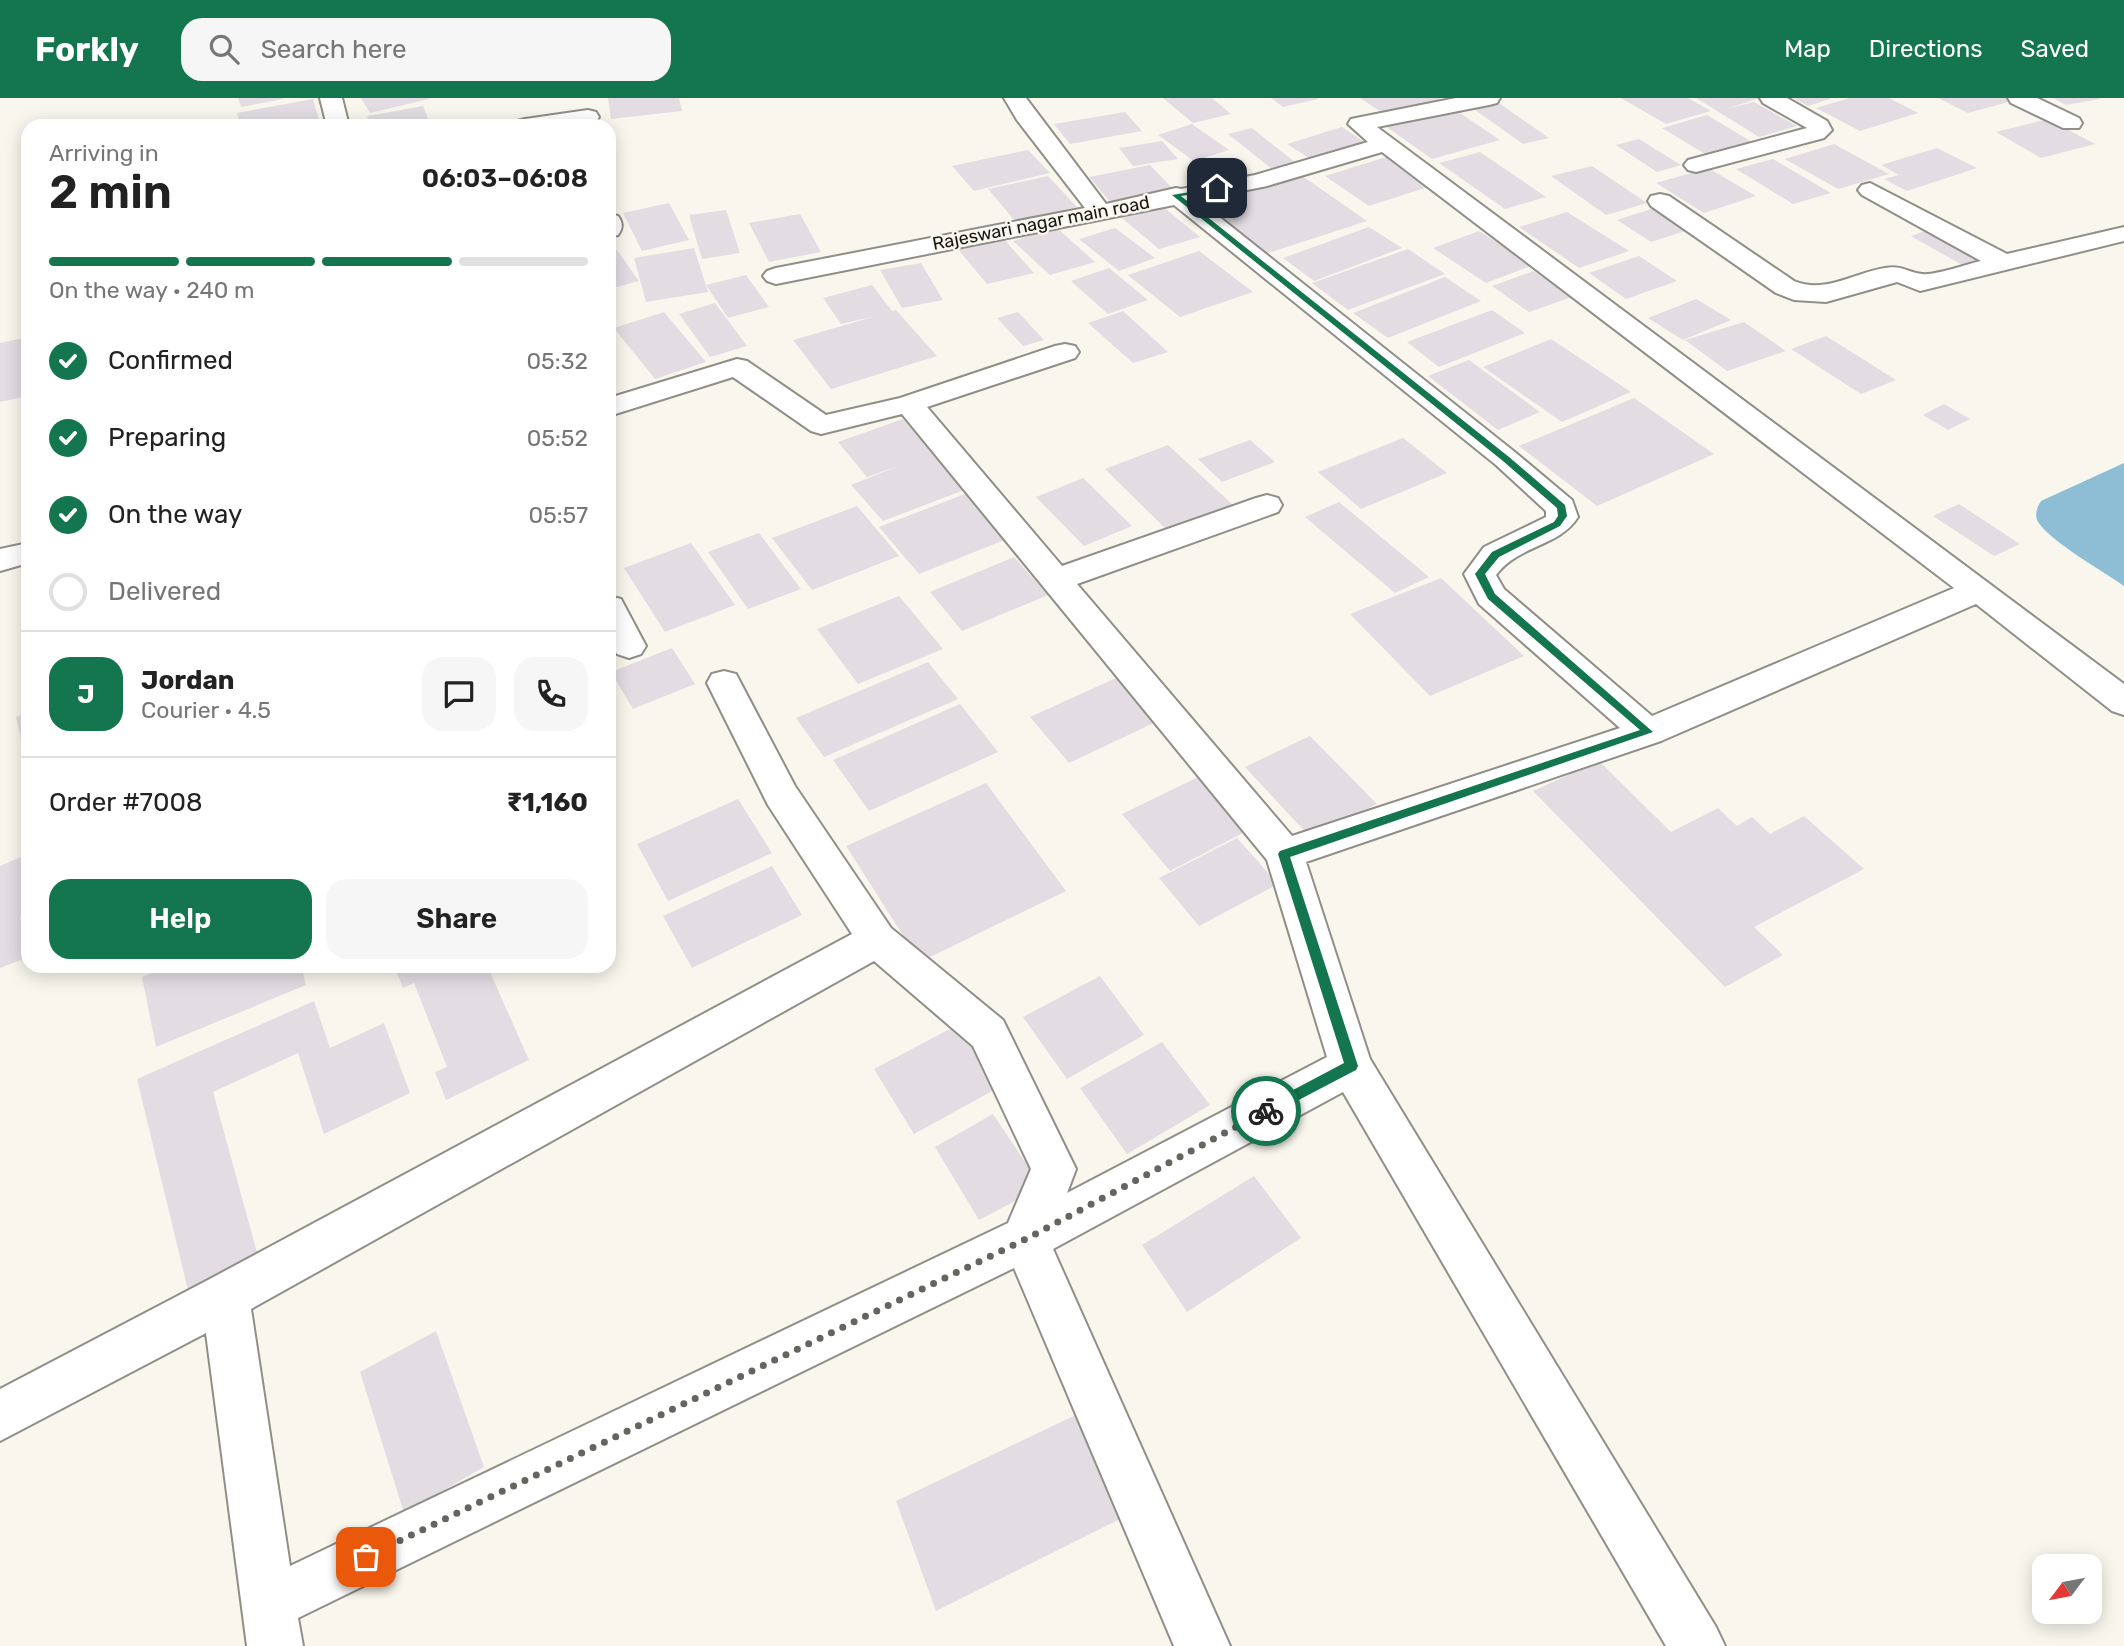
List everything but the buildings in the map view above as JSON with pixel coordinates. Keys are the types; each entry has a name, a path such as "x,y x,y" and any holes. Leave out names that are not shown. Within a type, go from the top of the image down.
{"street":[{"path":"331,98 336,119"},
{"path":"1015,98 1025,115 1101,213"},
{"path":"1489,98 1359,124 2124,702"},
{"path":"1696,165 1821,130 1819,126 1771,98"},
{"path":"2020,98 2071,123"},
{"path":"561,119 587,114"},
{"name":"Rajeswari nagar main road","path":"776,275 1101,213 1175,195 1259,181 1386,144"},
{"path":"1870,190 2004,263"},
{"path":"1175,195 1506,459 1562,507 1563,516 1547,530 1495,555 1480,574 1491,596 1648,732"},
{"path":"1660,201 1785,287 1803,294 1826,294 1883,276 1900,274 1920,283 2124,234"},
{"path":"616,405 737,367 821,425 909,404 1065,352"},
{"path":"909,404 1284,854 1351,1066 1697,1646"},
{"path":"1055,580 1267,505"},
{"path":"0,560 21,555"},
{"path":"1284,854 1648,732 1979,590"},
{"path":"616,621 629,646"},
{"path":"724,683 781,795 877,940 988,1033 1054,1169 1026,1239 1202,1646"},
{"path":"0,1416 225,1297 877,940"},
{"path":"225,1297 272,1625 1026,1239 1351,1066"}],"water":[{"path":"2124,463 2124,586 2054,538 2038,522 2036,514 2041,501"}],"way so far":[{"path":"366,1557 1026,1239 1266,1111"}],"route":[{"path":"1217,188 1175,195 1506,459 1562,507 1563,516 1557,524 1495,555 1480,574 1491,596 1648,732 1284,854 1351,1066 1266,1111"}]}
